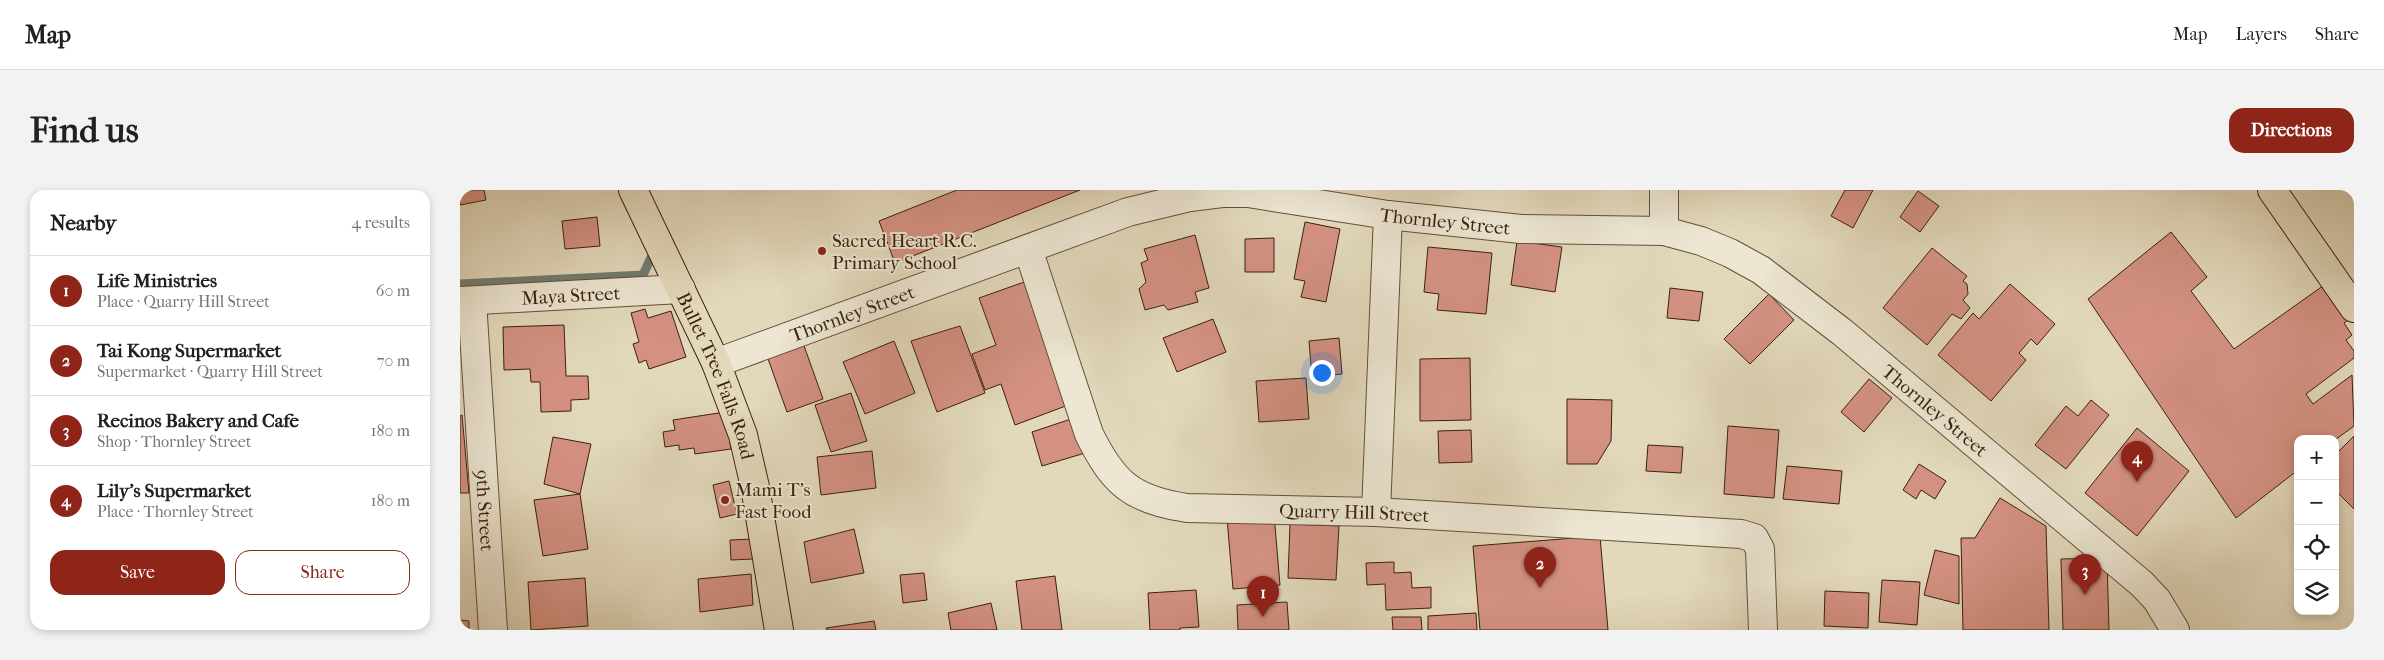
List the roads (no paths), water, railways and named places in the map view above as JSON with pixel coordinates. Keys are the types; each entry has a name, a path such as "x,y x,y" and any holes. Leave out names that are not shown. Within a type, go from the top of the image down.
{"main road":[{"name":"Bullet Tree Falls Road","path":"633,190 716,363 743,435 756,486 780,630"},
{"path":"2272,190 2354,308"}],"street":[{"path":"1664,190 1664,231"},
{"name":"Thornley Street","path":"716,363 1128,212 1158,203 1222,193 1248,192 1374,206 1521,229 1664,231 1701,241 1730,253 1760,270 1842,332 2142,584 2157,600 2175,630"},
{"path":"1374,206 1376,512"},
{"name":"Quarry Hill Street","path":"1028,249 1089,434 1102,460 1120,481 1141,497 1163,504 1187,508 1376,512 1741,534 1754,538 1760,549 1763,630"},
{"name":"Maya Street","path":"466,301 682,289"},
{"name":"9th Street","path":"466,301 493,630"}],"waterway":[{"path":"460,284 643,275 655,249"}],"place":[{"name":"Sacred Heart R.C. Primary School","path":"822,251"},
{"name":"Lily's Supermarket","path":"2137,482"},
{"name":"Mami T's Fast Food","path":"725,500"},
{"name":"Tai Kong Supermarket","path":"1540,588"},
{"name":"Recinos Bakery and Cafe","path":"2085,595"},
{"name":"Life Ministries","path":"1263,617"}]}
